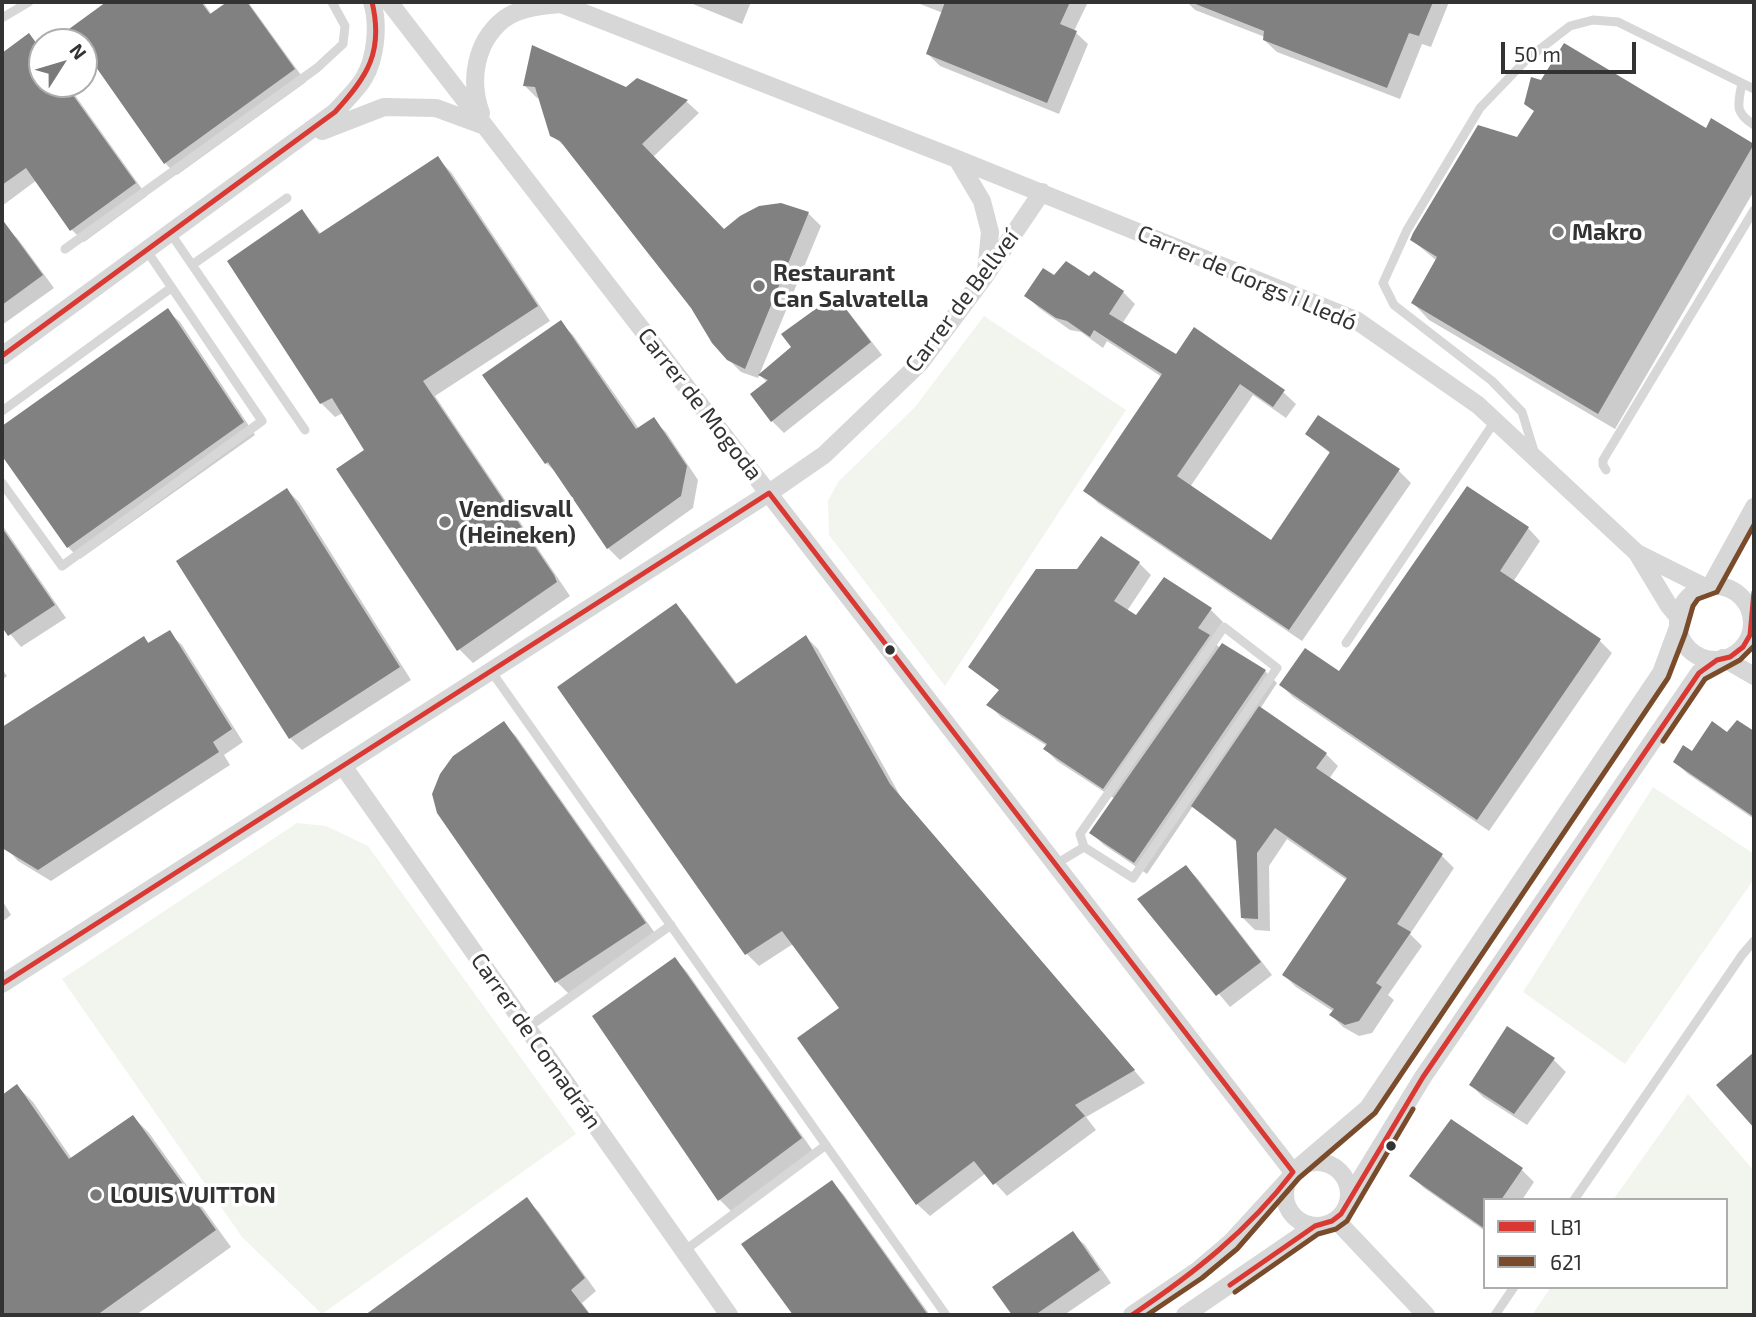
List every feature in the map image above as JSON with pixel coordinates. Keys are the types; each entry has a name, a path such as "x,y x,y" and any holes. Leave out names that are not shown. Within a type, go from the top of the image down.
{"street":[{"path":"2,356 335,113 364,78 375,44 375,10 372,2"},
{"name":"Carrer de Mogoda","path":"389,2 1293,1173"},
{"name":"Carrer de Gorgs i Lledó","path":"485,126 475,98 475,66 484,42 504,19 528,8 558,2 1042,192 1356,320 1478,405 1637,553 1679,622"},
{"path":"296,142 384,107 436,108 485,126"},
{"path":"957,159 982,201 990,232 985,276"},
{"name":"Carrer de Bellveí","path":"2,984 769,493 824,455 920,363 985,276 1042,192"},
{"path":"1132,1315 1197,1271 1231,1242 1293,1173 1368,1108 1661,673 1686,600 1707,587 1754,508"},
{"name":"Carrer de Gorgs i Lledó","path":"1637,553 1707,587"},
{"path":"1707,587 1721,586 1733,590 1745,601 1752,622"},
{"path":"1679,622 1682,638 1692,651 1703,657 1730,657 1743,647 1750,635 1754,592"},
{"path":"1720,659 1754,676"},
{"path":"1349,1198 1423,1077 1699,673 1720,659"},
{"name":"Carrer de Comadrán","path":"343,766 729,1315"},
{"path":"1322,1161 1336,1167 1344,1175 1349,1187 1349,1198 1346,1209 1336,1220 1315,1226 1300,1222 1292,1214 1286,1205 1284,1194 1293,1173 1310,1162 1322,1161"},
{"path":"1336,1220 1426,1315"},
{"path":"1185,1315 1315,1226"}],"lane":[{"path":"2,18 29,2"},
{"path":"65,248 317,68 343,44 345,26 332,2"},
{"path":"1536,459 1522,412 1492,381 1394,305 1383,283 1407,230 1480,108 1527,59 1570,26 1593,20 1618,22 1754,89"},
{"path":"1742,83 1738,105 1740,112 1754,125"},
{"path":"192,265 287,198"},
{"path":"1606,470 1604,460 1754,209"},
{"path":"171,234 305,430"},
{"path":"2,483 62,566 262,421 147,251"},
{"path":"2,411 172,288"},
{"path":"1346,643 1495,421"},
{"path":"1224,627 1277,668 1133,878 1084,847 1080,834 1224,627"},
{"path":"491,671 946,1315"},
{"path":"1056,864 1084,847"},
{"path":"527,1028 671,925"},
{"path":"1575,1198 1754,941"},
{"path":"684,1251 826,1145"},
{"path":"1494,1315 1513,1289"}],"shaded area":[{"path":"984,316 1126,410 945,686 829,535 828,501 838,482 915,407"},
{"path":"1653,787 1754,854 1754,879 1625,1064 1523,992"},
{"path":"297,823 326,826 368,846 576,1134 322,1314 242,1237 62,979"},
{"path":"1688,1094 1754,1171 1754,1315 1532,1315 1550,1289 1728,1289 1728,1198 1614,1198"}],"building":[{"path":"106,2 201,2 210,14 227,2 247,2 295,69 164,164 98,70 98,28 70,28"},
{"path":"945,2 1070,2 1060,24 1077,31 1047,103 926,54"},
{"path":"1433,2 1419,36 1409,33 1387,88 1263,40 1264,31 1193,3"},
{"path":"28,34 28,98 75,98 136,183 70,231 26,168 2,185 2,53"},
{"name":"Makro","path":"1564,43 1706,128 1711,118 1754,144 1598,414 1411,303 1437,257 1410,240 1413,233 1478,125 1517,137 1534,111 1524,104 1531,77 1541,80"},
{"path":"532,45 626,87 637,78 688,100 642,144 724,229 759,206 781,203 809,212 745,369 727,360 712,343 691,308 560,141 550,136 535,87 523,86"},
{"path":"438,156 538,306 423,381 557,582 457,651 336,469 364,450 332,398 320,404 227,261 302,209 319,234"},
{"path":"2,219 43,275 2,305"},
{"path":"1066,261 1089,276 1094,271 1124,291 1109,314 1176,354 1194,327 1285,390 1273,407 1240,384 1177,476 1271,540 1330,452 1305,434 1318,415 1400,469 1289,630 1083,491 1162,374 1094,330 1090,337 1024,296 1043,268 1054,275"},
{"path":"835,295 871,342 771,422 750,394 768,380 758,375 791,347 781,334"},
{"path":"168,308 244,422 67,548 2,456 2,426"},
{"path":"561,320 636,429 654,417 687,466 681,496 607,549 548,462 545,464 482,375"},
{"path":"1467,486 1529,527 1500,571 1601,639 1477,820 1279,685 1305,648 1339,671"},
{"path":"287,488 400,667 289,739 176,561"},
{"path":"2,528 55,605 8,636 2,627"},
{"path":"1101,536 1140,562 1114,601 1136,615 1164,577 1212,608 1198,628 1210,635 1103,789 1043,749 1047,744 986,705 999,690 968,667 1036,569 1077,569"},
{"path":"676,603 736,684 806,635 890,784 1135,1070 1075,1105 1085,1116 993,1185 974,1161 916,1205 797,1038 839,1008 782,931 745,955 557,687"},
{"path":"170,630 232,729 213,742 219,752 38,870 2,848 2,727 144,636 148,643"},
{"path":"1222,643 1266,670 1134,863 1089,833"},
{"path":"1259,706 1327,753 1316,768 1443,854 1397,924 1411,932 1376,983 1382,987 1359,1021 1345,1025 1329,1015 1334,1009 1282,975 1347,878 1275,828 1257,853 1258,919 1241,918 1236,840 1191,806"},
{"path":"1737,720 1754,731 1754,817 1673,762 1683,745 1692,751 1712,721 1727,732"},
{"path":"504,721 646,923 555,983 437,813 432,794 440,774 453,756"},
{"path":"1186,865 1261,962 1216,996 1137,899"},
{"path":"675,957 802,1138 718,1201 592,1016"},
{"path":"1507,1026 1555,1058 1514,1114 1469,1085"},
{"path":"1754,1052 1754,1128 1716,1085"},
{"name":"LOUIS VUITTON","path":"17,1084 69,1159 133,1115 216,1230 97,1315 2,1315 2,1095"},
{"path":"1451,1119 1523,1168 1502,1198 1483,1198 1483,1228 1409,1176"},
{"path":"832,1180 928,1315 793,1315 741,1244"},
{"path":"527,1197 585,1278 571,1290 590,1315 365,1315"},
{"path":"1073,1231 1100,1270 1035,1315 1012,1315 992,1287"}],"transit line":[{"name":"LB1","path":"2,356 335,112 356,87 370,63 376,35 372,2"},
{"name":"LB1","path":"2,984 769,493 1293,1172 1257,1213 1218,1250 1177,1284 1132,1315"},
{"name":"621","path":"1147,1315 1202,1278 1237,1249 1299,1178 1375,1113 1668,678 1693,606 1698,599 1717,592 1754,525"},
{"name":"LB1","path":"1230,1285 1315,1226 1332,1221 1341,1214 1423,1077 1699,673 1743,647 1750,635 1754,592"},
{"name":"621","path":"1663,741 1705,679 1740,660 1754,646"},
{"name":"621","path":"1235,1292 1318,1234 1336,1229 1347,1221 1413,1109"}],"place":[{"name":"Makro","path":"1558,232"},
{"name":"Restaurant Can Salvatella","path":"759,286"},
{"name":"Vendisvall (Heineken)","path":"445,522"},
{"name":"LOUIS VUITTON","path":"96,1195"}]}
